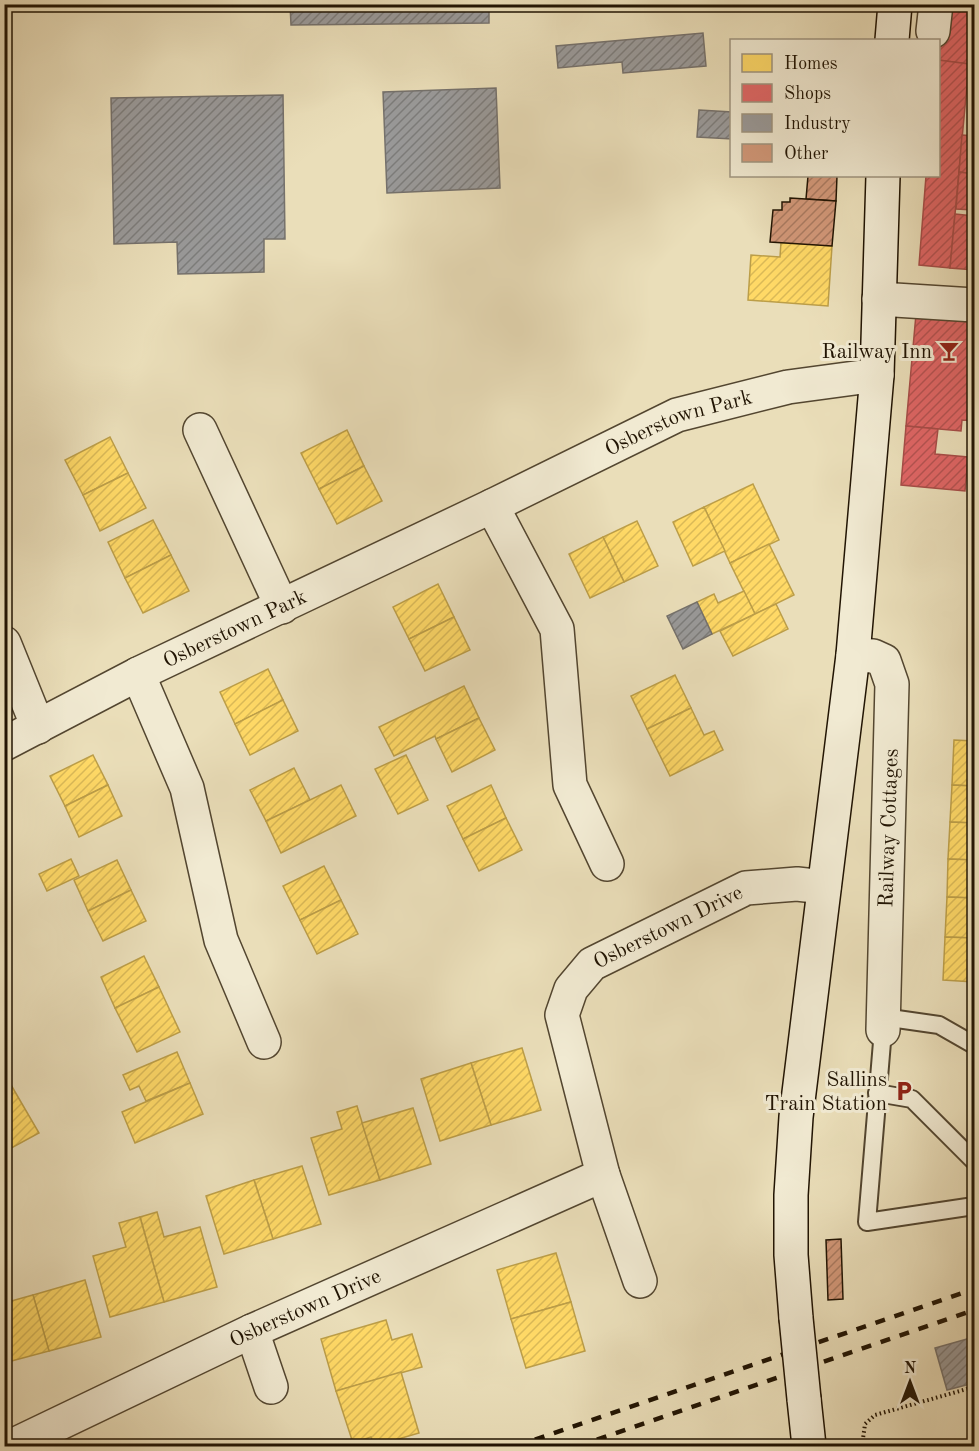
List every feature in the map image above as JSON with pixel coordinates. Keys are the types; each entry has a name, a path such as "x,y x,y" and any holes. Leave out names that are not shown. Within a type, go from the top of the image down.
{"street":[{"path":"892,39 895,4"},
{"path":"809,1446 791,1255 791,1195 796,1117 853,655 877,375 883,177"},
{"path":"879,299 975,305"},
{"name":"Osberstown Park","path":"4,744 138,674 282,607 677,415 788,387 877,375"},
{"path":"200,430 282,607"},
{"path":"492,506 557,629 570,786 607,864"},
{"path":"4,643 38,727"},
{"name":"Railway Cottages","path":"853,655 873,656 884,662 892,684 883,1023"},
{"name":"Osberstown Park","path":"138,674 187,788 221,940 264,1042"},
{"name":"Osberstown Drive","path":"640,1281 603,1176 562,1015 571,988 592,964 746,888 797,884 824,887"},
{"name":"Osberstown Drive","path":"12,1446 252,1331 603,1176"},
{"path":"252,1331 271,1387"}],"lane":[{"path":"975,1045 939,1025 883,1023 867,1222 975,1206"},
{"path":"877,1093 912,1099 975,1161"}],"path":[{"path":"862,1446 865,1424 875,1415 975,1387"}],"building: Homes":[{"path":"781,242 832,246 828,306 748,300 751,255 780,257"},
{"path":"347,430 364,466 319,489 301,453"},
{"path":"110,437 128,473 83,495 65,460"},
{"path":"364,466 382,501 337,524 319,489"},
{"path":"128,473 146,508 100,531 83,495"},
{"path":"753,484 779,540 730,563 704,507"},
{"path":"704,507 725,551 693,566 673,522"},
{"path":"153,520 171,555 125,578 108,542"},
{"path":"637,521 658,566 624,582 603,537"},
{"path":"603,537 624,582 590,598 569,554"},
{"path":"769,544 794,595 755,614 730,563"},
{"path":"171,555 189,591 143,613 125,578"},
{"path":"438,584 454,617 409,639 393,607"},
{"path":"744,591 755,614 712,634 697,602 714,594 718,603"},
{"path":"776,604 788,629 733,656 720,631"},
{"path":"454,617 470,650 425,671 409,639"},
{"path":"268,669 283,700 235,724 220,692"},
{"path":"675,675 691,708 647,729 631,696"},
{"path":"464,686 479,718 394,756 379,727"},
{"path":"283,700 298,731 250,755 235,724"},
{"path":"691,708 704,735 714,731 723,750 670,776 647,729"},
{"path":"479,718 495,750 452,772 436,739"},
{"path":"954,740 974,741 974,786 952,785"},
{"path":"93,755 108,785 65,806 50,776"},
{"path":"406,755 428,800 398,814 375,769"},
{"path":"294,768 310,800 266,821 250,790"},
{"path":"108,785 122,816 79,837 65,806"},
{"path":"341,785 356,816 281,853 266,821"},
{"path":"491,785 506,818 463,839 447,806"},
{"path":"952,785 974,786 974,823 950,822"},
{"path":"506,818 522,850 479,871 463,839"},
{"path":"950,822 974,823 974,860 948,859"},
{"path":"71,859 79,876 47,891 39,874"},
{"path":"948,859 974,860 974,898 947,897"},
{"path":"117,860 131,890 88,911 74,880"},
{"path":"324,866 341,900 300,920 283,886"},
{"path":"131,890 146,921 103,941 88,911"},
{"path":"947,897 974,898 974,938 945,937"},
{"path":"341,900 358,934 317,954 300,920"},
{"path":"945,937 974,938 974,982 943,980"},
{"path":"144,956 159,987 115,1008 101,977"},
{"path":"159,987 180,1032 137,1052 115,1008"},
{"path":"522,1048 541,1110 491,1125 471,1063"},
{"path":"177,1052 190,1083 146,1101 139,1086 130,1090 123,1075"},
{"path":"471,1063 491,1125 440,1141 421,1079"},
{"path":"7,1078 39,1133 4,1152 4,1080"},
{"path":"190,1083 203,1114 135,1143 122,1112"},
{"path":"357,1106 380,1180 329,1195 311,1138 342,1129 337,1112"},
{"path":"413,1108 431,1164 380,1180 362,1123"},
{"path":"302,1166 321,1224 273,1239 254,1180"},
{"path":"254,1180 273,1239 224,1254 206,1196"},
{"path":"157,1212 164,1237 200,1227 217,1287 164,1302 140,1217"},
{"path":"140,1217 164,1302 110,1317 93,1256 126,1247 119,1223"},
{"path":"556,1253 571,1302 511,1319 497,1270"},
{"path":"85,1280 101,1337 49,1351 33,1295"},
{"path":"33,1295 49,1351 4,1363 4,1303"},
{"path":"571,1302 585,1351 526,1368 511,1319"},
{"path":"386,1320 392,1340 412,1334 422,1367 336,1391 321,1339"},
{"path":"401,1372 419,1433 374,1446 371,1437 353,1443 336,1391"}],"building: Shops":[{"path":"942,4 974,4 974,48 970,47 969,64 940,60"},
{"path":"940,60 969,64 950,268 919,265 926,177 940,177"},
{"path":"962,135 974,136 974,174 959,172"},
{"path":"959,172 974,174 974,210 956,209"},
{"path":"955,214 974,216 974,270 950,268"},
{"path":"916,314 974,319 974,421 962,420 961,431 906,426"},
{"path":"906,426 938,429 935,454 968,457 965,491 901,485"}],"building: Industry":[{"path":"290,4 489,4 489,23 291,25"},
{"path":"703,33 706,66 623,73 622,62 558,68 556,46"},
{"path":"496,88 500,188 387,193 383,92"},
{"path":"283,95 285,239 264,239 264,272 178,274 177,242 114,244 111,98"},
{"path":"699,110 730,112 730,139 697,137"},
{"path":"697,602 712,634 683,649 667,616"},
{"path":"974,1337 974,1383 947,1390 935,1348"}],"building: Other":[{"path":"808,177 837,177 836,201 806,199"},
{"path":"790,198 836,201 832,246 770,242 773,210 782,210 782,202 790,202"},
{"path":"841,1239 843,1299 828,1300 826,1240"}],"railway":[{"path":"516,1446 974,1289"},
{"path":"578,1446 974,1310"}],"place":[{"name":"Railway Inn","path":"949,351"},
{"name":"Sallins Train Station","path":"904,1091"}]}
